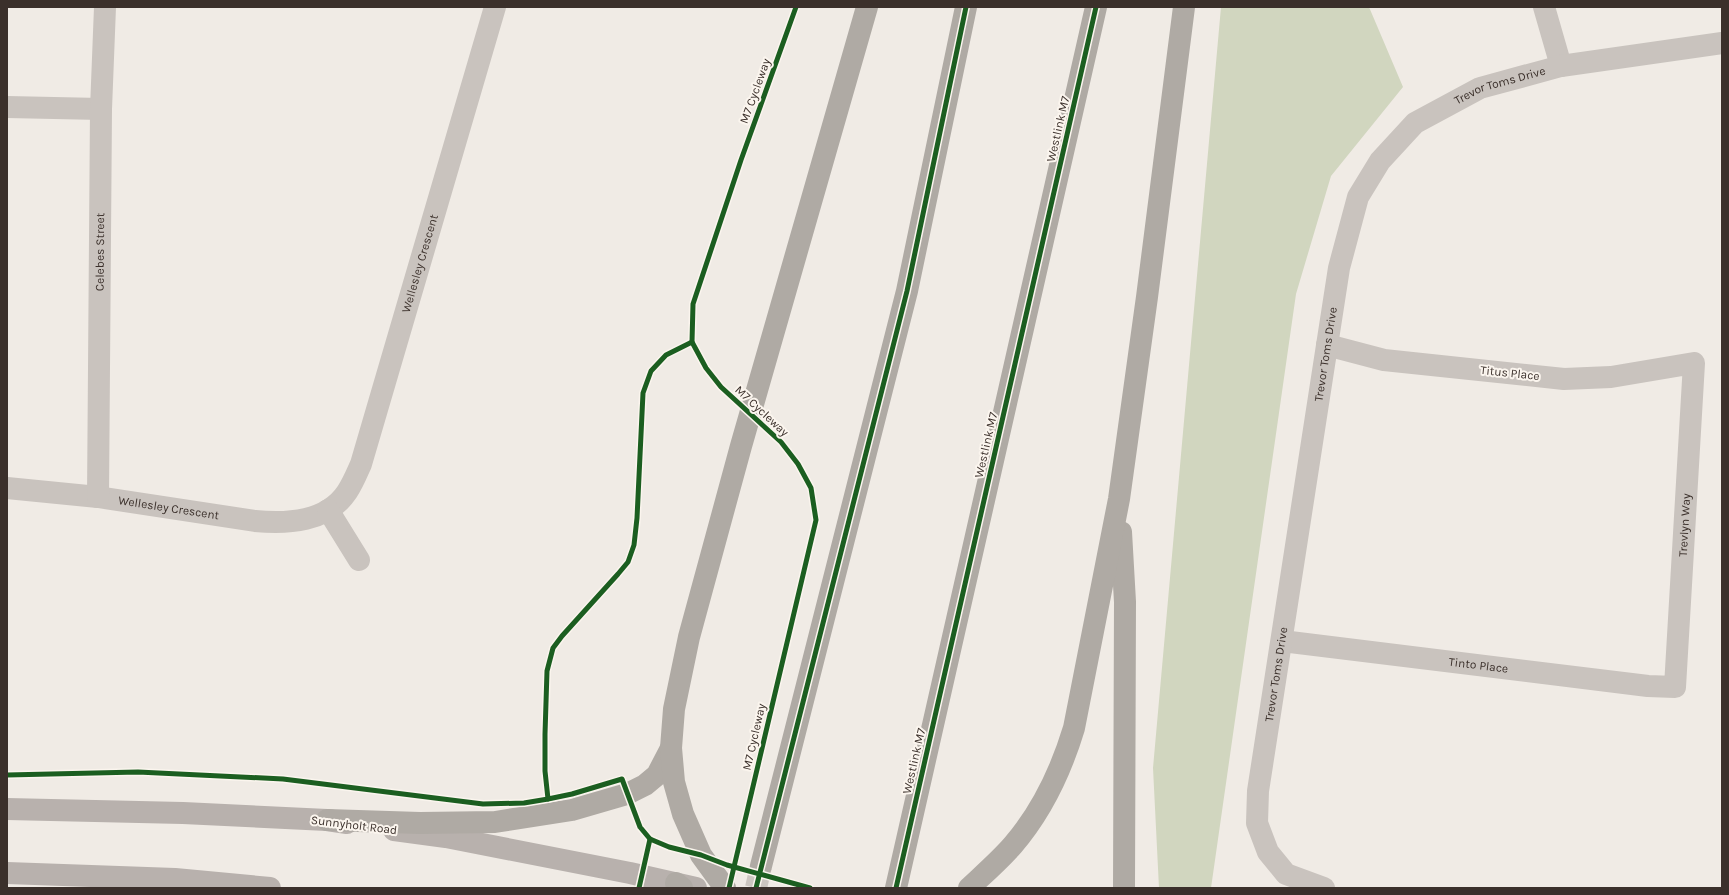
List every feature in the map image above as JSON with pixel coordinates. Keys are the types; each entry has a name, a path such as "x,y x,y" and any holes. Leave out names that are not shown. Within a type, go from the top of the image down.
{"highway":[{"path":"725,888 701,855 683,814 674,782 671,748 674,709 689,637 741,446 866,7"},
{"path":"761,866 907,292 966,7"},
{"name":"Westlink M7","path":"896,888 1096,7"},
{"path":"969,888 1013,844 1046,799 1065,759 1074,728 1118,499 1147,297 1184,7"},
{"path":"1118,499 1125,602 1124,888"},
{"path":"327,820 420,823 495,822 572,810 627,794 645,786 657,775 671,748"}],"main road":[{"name":"Sunnyholt Road","path":"7,809 183,813 327,820 446,837 684,886"},
{"path":"7,873 175,879 270,888"}],"street":[{"name":"Celebes Street","path":"98,497 101,109 106,7"},
{"name":"Wellesley Crescent","path":"7,488 98,497 255,521 281,523 307,519 328,510 347,492 362,464 495,7"},
{"path":"1544,7 1561,66"},
{"name":"Trevor Toms Drive","path":"1324,888 1286,874 1268,852 1257,823 1258,791 1339,268 1358,197 1380,162 1415,123 1480,88 1561,66 1722,43"},
{"path":"7,107 101,109"},
{"name":"Titus Place","path":"1327,345 1384,360 1564,379 1611,377 1694,364"},
{"name":"Trevlyn Way","path":"1675,687 1694,364"},
{"path":"328,510 359,560"},
{"name":"Tinto Place","path":"1282,641 1641,685 1675,687"}],"green space":[{"path":"1221,7 1369,7 1403,87 1331,176 1296,294 1211,888 1159,888 1153,768"}],"tunnel":[{"path":"756,888 761,866"}],"cycle path":[{"name":"M7 Cycleway","path":"729,888 816,520 811,488 798,464 781,442 721,387 706,368 692,342 693,304 741,160 796,7"},
{"path":"756,888 907,291 966,7"},
{"path":"896,888 1096,7"},
{"path":"548,799 545,771 547,671 553,648 628,562 634,545 637,518 643,393 651,371 666,355 692,342"},
{"path":"7,775 138,772 283,779 483,804 524,803 548,799 572,794 622,779 640,827 650,839 669,847 701,855 727,865 810,888"},
{"path":"639,888 650,839"}]}
